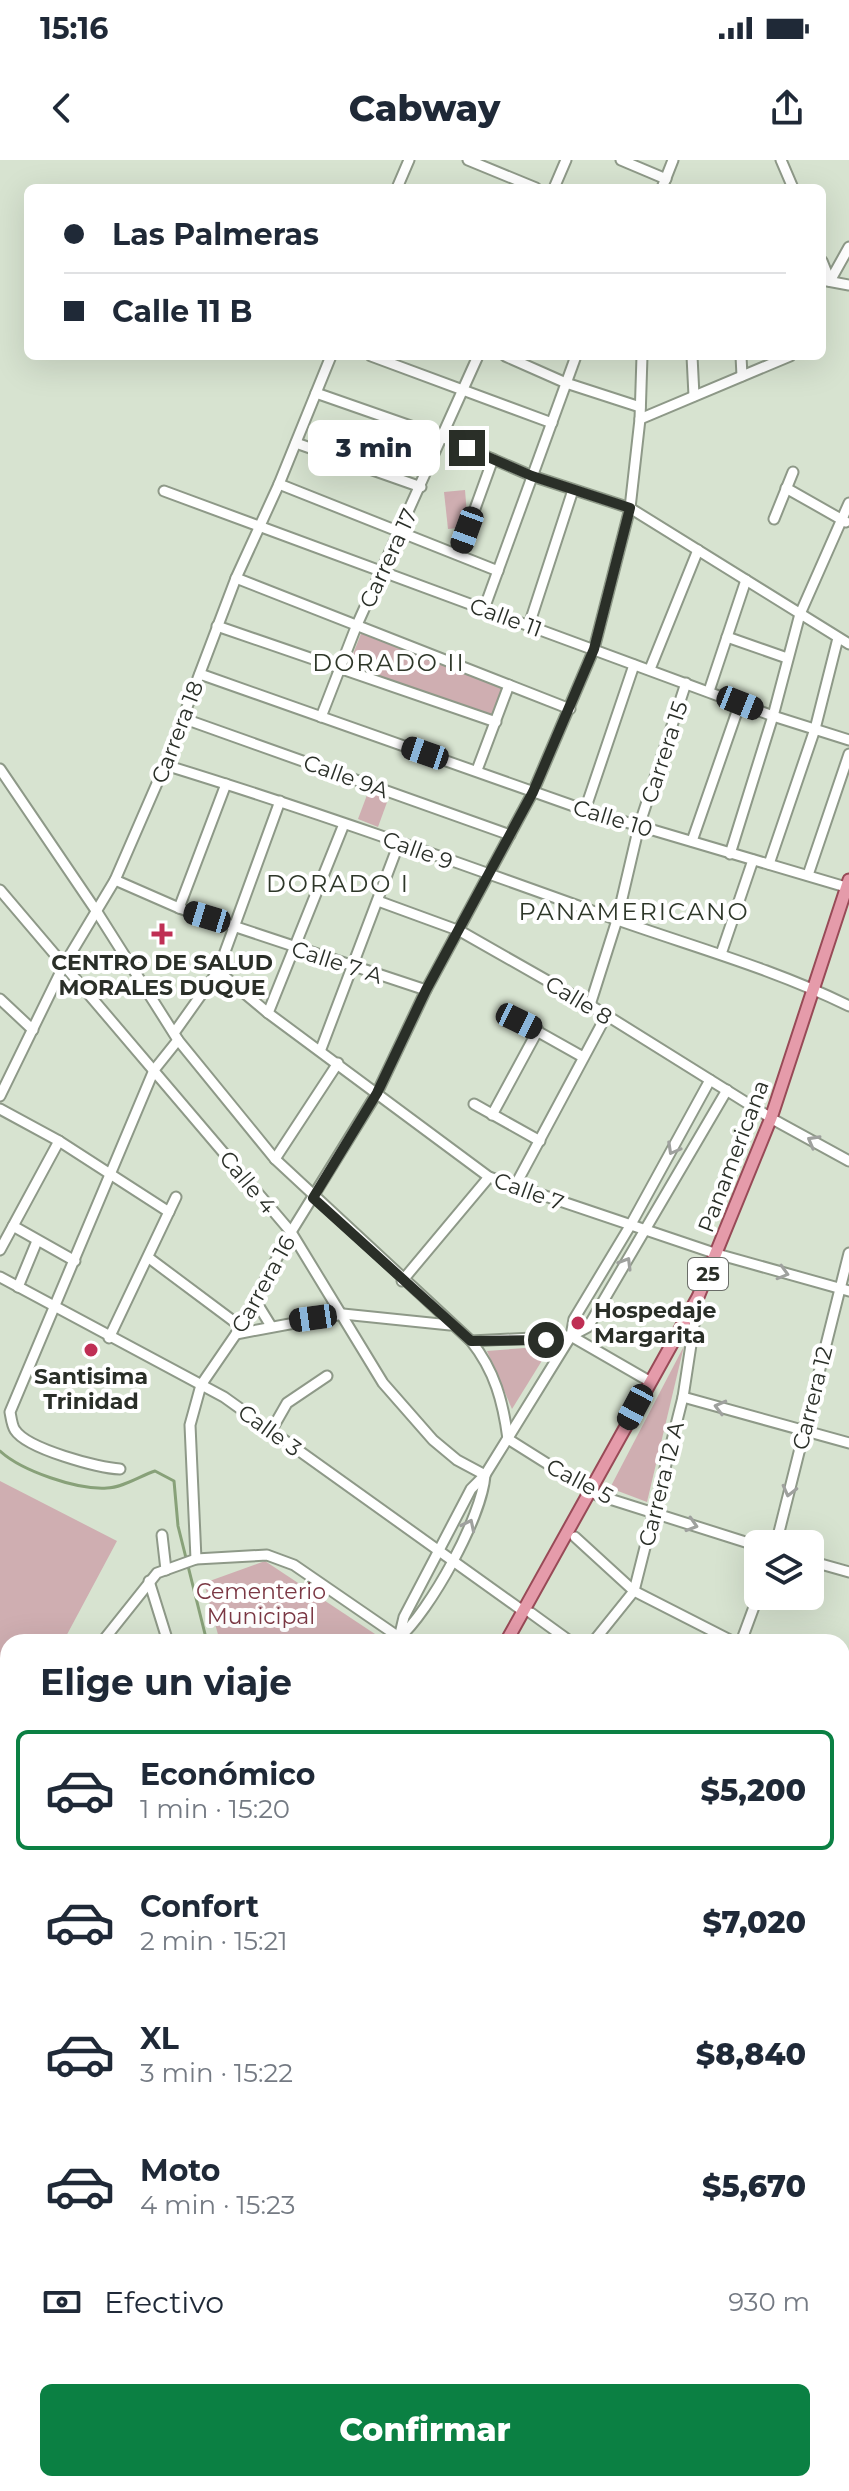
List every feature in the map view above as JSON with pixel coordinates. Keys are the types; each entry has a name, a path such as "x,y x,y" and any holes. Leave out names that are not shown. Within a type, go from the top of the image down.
{"main road":[{"name":"Panamericana","path":"518,1634 527,1612 696,1312 774,1119 848,888"},
{"name":"Panamericana","path":"512,1634 575,1537 649,1381 720,1255"}],"street":[{"path":"399,184 409,160"},
{"path":"468,160 526,184"},
{"path":"556,184 566,160"},
{"path":"621,160 664,184 673,160"},
{"path":"781,160 791,184"},
{"path":"849,247 826,281 849,285"},
{"name":"Carrera 18","path":"0,1096 64,965 115,880 165,765 236,578 279,484 329,360"},
{"path":"382,360 552,423"},
{"name":"Carrera 17","path":"321,717 356,627 476,360"},
{"path":"514,360 566,383 640,407"},
{"path":"484,609 575,360"},
{"name":"Carrera 16","path":"193,1560 190,1425 201,1385 238,1330 291,1232 377,1093 426,990 533,792 594,649 630,508 640,419 642,360"},
{"path":"692,360 694,396"},
{"path":"741,360 742,376"},
{"path":"640,419 780,360"},
{"path":"316,393 442,437 532,476 630,508 849,644"},
{"path":"296,443 421,487"},
{"path":"459,553 493,459"},
{"path":"774,519 793,472"},
{"path":"279,484 402,530 498,571"},
{"path":"786,488 846,522"},
{"path":"529,625 573,490"},
{"name":"Calle 11","path":"164,491 773,716 849,740"},
{"path":"730,854 773,716 800,614 846,522 849,503"},
{"path":"650,669 698,550"},
{"path":"236,578 570,709"},
{"path":"709,691 746,580"},
{"path":"217,626 496,722"},
{"path":"727,637 787,658"},
{"path":"769,864 815,729 838,638"},
{"path":"585,810 634,665"},
{"name":"Calle 10","path":"200,674 585,810 848,888"},
{"name":"Carrera 15","path":"590,1005 617,920 639,826 686,683"},
{"path":"477,770 509,685"},
{"path":"692,841 740,703"},
{"name":"Calle 9A","path":"182,718 510,835"},
{"path":"808,875 849,754"},
{"name":"Calle 9","path":"165,765 280,801 721,954 817,990 849,1006"},
{"path":"0,769 97,912 176,1037 275,1159 402,1281 471,1341 496,1382 508,1439"},
{"path":"179,908 226,784"},
{"path":"120,1469 101,1468 32,1444 14,1430 11,1403 56,1309 154,1070 218,971 280,801"},
{"path":"268,1013 344,824"},
{"path":"321,1049 399,843"},
{"path":"721,954 753,860"},
{"name":"Calle 7 A","path":"115,880 179,908 352,968 426,990"},
{"name":"Calle 4","path":"0,890 291,1232 383,1383 413,1418 457,1460 485,1475"},
{"name":"Calle 8","path":"378,901 460,931 590,1005 774,1119 849,1161"},
{"name":"Calle 7","path":"218,971 268,1013 321,1049 489,1177 645,1232 849,1291"},
{"path":"0,999 33,1030"},
{"path":"516,1184 606,1016"},
{"path":"519,1021 583,1057"},
{"path":"492,1115 538,1030"},
{"path":"275,1159 338,1063"},
{"path":"401,1634 404,1617 471,1489 485,1475 571,1336 574,1319 630,1226 710,1080"},
{"path":"471,1341 496,1343 571,1336 588,1327 727,1090"},
{"path":"474,1104 540,1141"},
{"path":"0,1109 59,1141 169,1212"},
{"path":"0,1250 59,1141"},
{"path":"402,1281 489,1177"},
{"path":"109,1338 176,1197"},
{"path":"13,1226 75,1261"},
{"path":"18,1287 37,1241"},
{"name":"Carrera 12","path":"779,1530 849,1253"},
{"path":"149,1258 238,1330 343,1314 450,1325"},
{"name":"Calle 3","path":"0,1277 201,1385 559,1634"},
{"path":"255,1300 271,1326"},
{"name":"Carrera 12 A","path":"599,1634 634,1591 683,1397 696,1312"},
{"path":"571,1336 649,1381"},
{"path":"271,1431 287,1403 327,1376"},
{"path":"683,1397 849,1443"},
{"name":"Calle 5","path":"508,1439 594,1494 744,1542"},
{"path":"406,1634 452,1561 484,1494 485,1475"},
{"path":"162,1535 171,1568"},
{"path":"575,1537 634,1591 718,1634"},
{"path":"108,1634 149,1581 171,1568 193,1560 267,1555 294,1565 390,1634"},
{"path":"824,1565 849,1572"},
{"path":"149,1581 166,1634"},
{"path":"744,1634 753,1610"}],"green space":[{"path":"465,490 468,527 448,529 444,492"},
{"path":"362,631 505,687 493,721 348,667"},
{"path":"370,787 390,794 378,827 358,819"},
{"path":"551,1346 512,1409 487,1351"},
{"path":"684,1346 647,1502 610,1488"},
{"path":"0,1481 117,1541 67,1634 0,1634"},
{"name":"Cementerio Municipal","path":"265,1561 375,1634 218,1634 204,1583"}],"waterway":[{"path":"0,1451 22,1466 81,1486 113,1487 155,1471 174,1481 178,1526 205,1634"}],"place":[{"name":"CENTRO DE SALUD MORALES DUQUE","path":"162,934"},
{"name":"Hospedaje Margarita","path":"578,1323"},
{"name":"Santisima Trinidad","path":"91,1350"}],"district":[{"name":"DORADO II","path":"389,663"},
{"name":"DORADO I","path":"338,884"},
{"name":"PANAMERICANO","path":"634,912"}],"route":[{"path":"467,448 532,476 630,508 594,649 533,792 426,990 377,1093 313,1198 471,1341 546,1340"}]}
